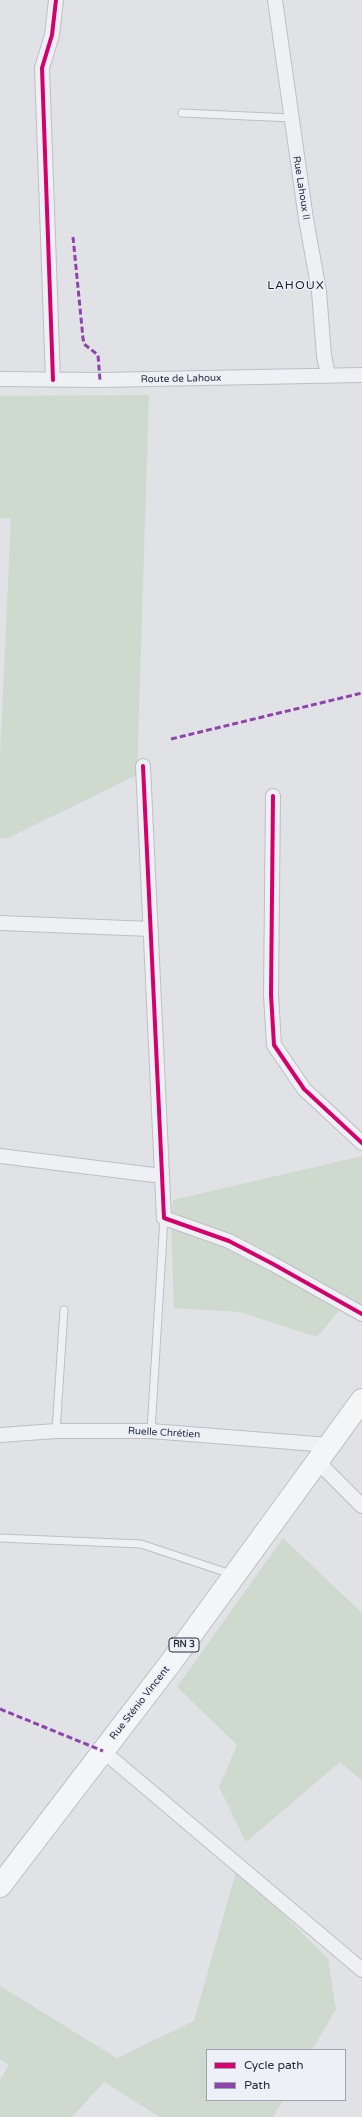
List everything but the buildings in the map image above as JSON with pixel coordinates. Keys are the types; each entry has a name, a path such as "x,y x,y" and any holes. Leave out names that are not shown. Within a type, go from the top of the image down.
{"main road":[{"name":"Rue Sténio Vincent","path":"0,1886 235,1576 323,1453 360,1408"}],"street":[{"path":"53,380 42,68 54,27 56,0"},
{"name":"Rue Lahoux II","path":"275,0 291,118 319,291 324,356 328,375"},
{"name":"Route de Lahoux","path":"0,379 53,380 362,375"},
{"path":"143,766 164,1218 229,1241 362,1314"},
{"path":"273,796 270,996 274,1046 304,1089 362,1143"},
{"path":"0,923 151,929"},
{"path":"0,1156 162,1176"},
{"name":"Ruelle Chrétien","path":"0,1435 56,1431 151,1432 323,1453"},
{"path":"323,1453 362,1506"},
{"path":"103,1751 362,1970"}],"lane":[{"path":"182,113 291,118"},
{"path":"151,1432 164,1218"},
{"path":"56,1431 64,1310"},
{"path":"0,1538 141,1544 235,1576"}],"shaded area":[{"path":"149,395 137,775 8,838 0,839 0,757 11,518 0,518 0,396"},
{"path":"362,1156 362,1316 344,1305 317,1337 240,1312 174,1308 171,1225 173,1200"},
{"path":"283,1538 362,1613 362,1781 340,1762 246,1842 219,1787 237,1745 177,1687"},
{"path":"237,1868 328,1959 336,2009 313,2049 206,2049 206,2101 282,2101 273,2117 160,2117 104,2082 72,2117 0,2117 0,2080 9,2065 0,2059 0,1986 117,2058 194,2021"}],"marked path":[{"path":"73,237 84,344 98,355 100,380"},
{"path":"171,739 362,693"},
{"path":"0,1709 103,1751"}],"cycle path":[{"path":"53,380 42,68 52,35 56,0"},
{"path":"143,766 164,1218 229,1241 362,1314"},
{"path":"273,796 271,995 274,1045 304,1089 362,1143"}],"district":[{"name":"LAHOUX","path":"296,286"}]}
